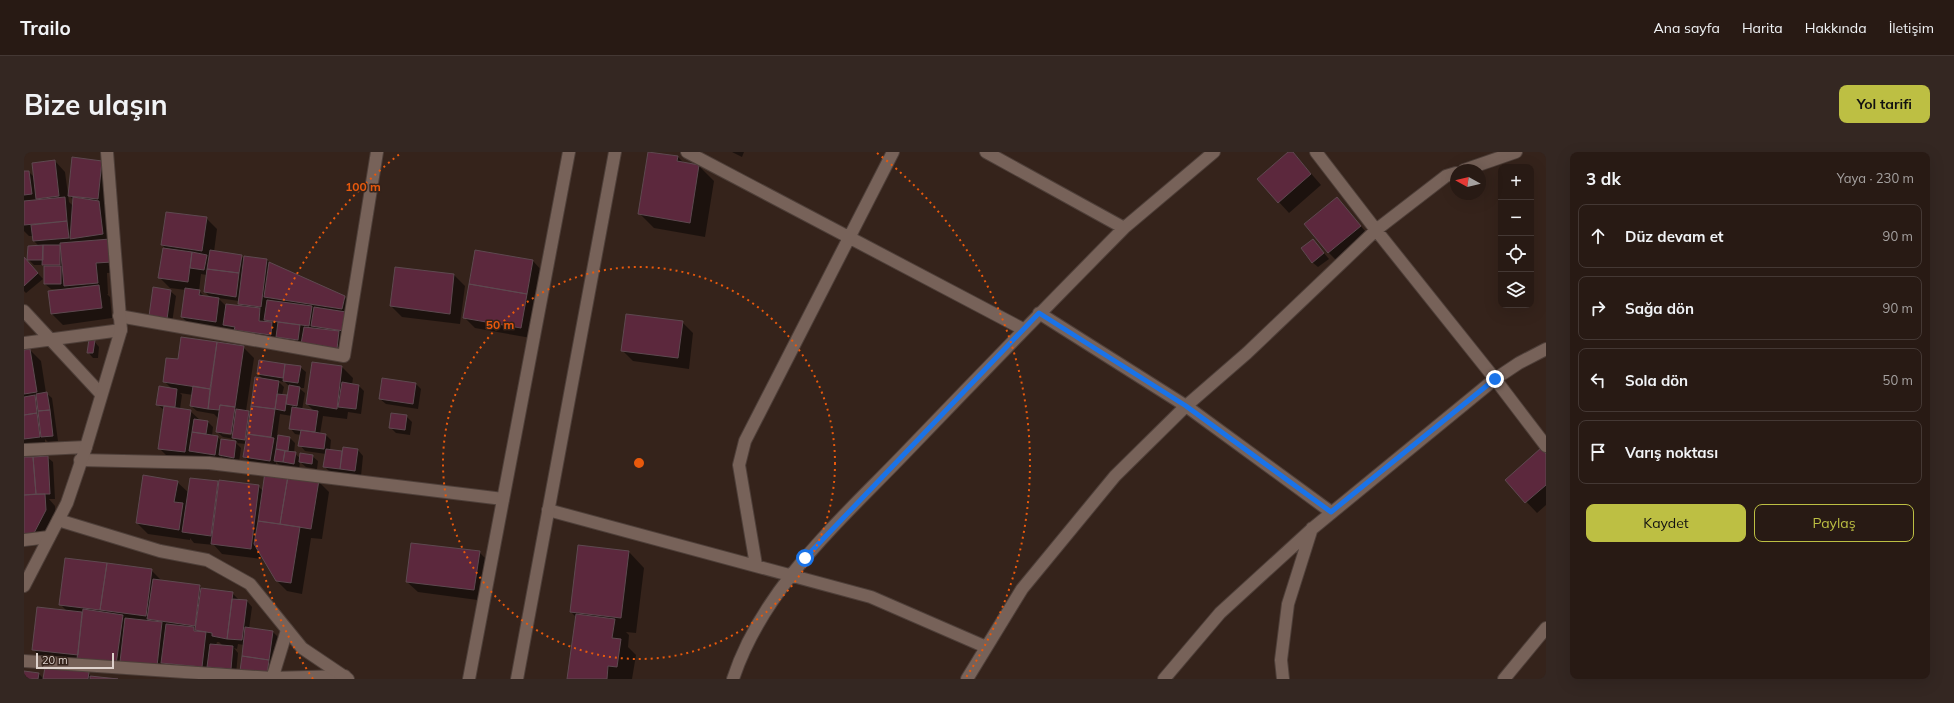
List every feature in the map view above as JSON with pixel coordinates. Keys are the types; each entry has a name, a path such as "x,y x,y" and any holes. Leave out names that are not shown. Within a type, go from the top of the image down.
{"street":[{"path":"24,586 67,503 80,460 86,447 121,330 107,152"},
{"path":"119,316 344,356 377,152"},
{"path":"469,679 569,152"},
{"path":"517,679 615,152"},
{"path":"687,152 1023,329"},
{"path":"756,565 739,465 745,441 848,237 893,152"},
{"path":"986,152 1124,228"},
{"path":"732,679 740,656 772,600 805,558 1023,329 1124,228 1214,152"},
{"path":"1316,152 1546,446"},
{"path":"1481,164 1516,152"},
{"path":"967,679 1022,589 1115,476 1186,406 1247,353 1376,230 1446,176 1450,175"},
{"path":"24,311 101,394"},
{"path":"1039,313 1186,406 1331,512"},
{"path":"24,343 121,330"},
{"path":"1164,679 1220,613 1331,512 1495,379 1519,363 1546,349"},
{"path":"24,450 86,447"},
{"path":"80,460 209,463 503,499"},
{"path":"548,510 871,597 986,647"},
{"path":"58,520 160,551 207,560 250,584 302,648 346,678"},
{"path":"1282,679 1281,660 1288,604 1313,528"},
{"path":"24,540 49,537"},
{"path":"1504,679 1546,628"},
{"path":"272,679 287,630"},
{"path":"24,661 272,679 346,678"}],"building":[{"path":"648,152 678,156 677,161 699,165 690,223 638,214"},
{"path":"1288,152 1293,152 1311,174 1278,203 1257,179"},
{"path":"72,157 102,161 98,199 68,196"},
{"path":"55,160 59,196 36,199 32,163"},
{"path":"24,171 29,171 32,194 24,195"},
{"path":"65,197 67,221 24,225 24,201"},
{"path":"73,197 99,201 103,234 70,239"},
{"path":"1337,197 1361,226 1328,253 1304,224"},
{"path":"166,212 207,217 202,251 161,245"},
{"path":"67,221 69,238 33,241 31,225"},
{"path":"110,239 112,262 96,263 98,283 64,286 60,243"},
{"path":"1313,239 1324,253 1312,263 1301,248"},
{"path":"43,245 60,245 60,265 42,265"},
{"path":"43,245 43,260 27,260 28,246"},
{"path":"163,248 192,252 188,282 158,278"},
{"path":"210,250 242,255 239,273 207,269"},
{"path":"475,250 533,260 527,294 469,284"},
{"path":"192,252 207,255 204,270 190,268"},
{"path":"244,256 267,259 261,307 238,304"},
{"path":"24,257 38,273 24,286"},
{"path":"269,262 345,296 342,309 264,297"},
{"path":"44,266 61,266 61,284 44,284"},
{"path":"395,267 454,274 450,314 390,306"},
{"path":"207,269 239,273 236,297 204,292"},
{"path":"469,284 527,294 521,328 463,318"},
{"path":"99,285 102,308 51,314 48,291"},
{"path":"153,287 171,290 167,319 149,316"},
{"path":"185,288 200,290 199,295 219,298 216,322 181,317"},
{"path":"267,300 312,306 309,326 264,320"},
{"path":"226,304 260,308 259,321 272,322 271,335 234,330 235,327 223,325"},
{"path":"314,307 346,312 344,331 311,326"},
{"path":"626,314 683,321 678,358 621,351"},
{"path":"278,322 300,325 298,340 276,337"},
{"path":"304,327 339,331 337,349 301,344"},
{"path":"181,337 217,342 210,389 163,382 166,358 178,359"},
{"path":"89,339 95,340 93,353 87,353"},
{"path":"217,342 244,346 235,407 220,405 219,410 208,409"},
{"path":"30,349 37,392 24,394 24,350"},
{"path":"259,360 285,364 283,378 257,374"},
{"path":"312,362 342,366 337,409 306,404"},
{"path":"285,364 301,366 298,383 283,381"},
{"path":"255,377 279,381 275,409 251,406"},
{"path":"382,378 416,383 413,404 379,399"},
{"path":"342,382 359,385 356,409 338,407"},
{"path":"289,385 300,387 297,406 286,404"},
{"path":"159,386 177,389 175,407 156,405"},
{"path":"193,386 210,389 208,409 190,406"},
{"path":"47,392 50,410 38,411 36,394"},
{"path":"277,394 287,395 285,411 275,409"},
{"path":"35,395 37,413 24,415 24,397"},
{"path":"220,405 235,407 231,434 216,432"},
{"path":"164,406 191,410 185,452 158,449"},
{"path":"251,406 275,409 271,437 247,434"},
{"path":"292,407 318,411 315,432 289,429"},
{"path":"236,409 249,411 245,440 232,438"},
{"path":"50,410 53,436 41,437 38,411"},
{"path":"37,413 40,437 24,439 24,415"},
{"path":"391,413 407,415 405,430 389,428"},
{"path":"194,419 208,421 206,434 192,432"},
{"path":"301,430 326,434 324,449 298,446"},
{"path":"192,432 218,436 215,455 189,451"},
{"path":"247,434 274,438 270,461 243,457"},
{"path":"278,435 290,437 288,451 276,449"},
{"path":"221,439 236,441 234,458 219,455"},
{"path":"343,447 358,449 355,471 340,469"},
{"path":"1541,448 1546,454 1546,485 1525,503 1505,480"},
{"path":"276,449 285,451 283,462 274,461"},
{"path":"326,449 342,451 340,469 323,467"},
{"path":"285,451 296,452 294,464 283,462"},
{"path":"300,453 313,455 312,464 299,462"},
{"path":"48,456 50,494 36,494 33,457"},
{"path":"24,457 33,457 36,494 24,495"},
{"path":"265,472 288,476 280,524 258,521"},
{"path":"143,475 178,481 174,502 183,503 179,530 136,523"},
{"path":"288,476 319,480 311,529 280,524"},
{"path":"190,478 218,481 211,536 182,532"},
{"path":"219,480 259,485 251,549 211,544"},
{"path":"45,494 46,510 33,535 24,536 24,495"},
{"path":"258,521 300,527 291,583 276,581 254,544"},
{"path":"411,543 480,551 474,590 406,582"},
{"path":"578,545 629,551 621,618 570,612"},
{"path":"65,558 107,563 100,610 59,605"},
{"path":"107,563 152,569 146,616 100,610"},
{"path":"153,579 200,585 195,626 147,619"},
{"path":"201,588 233,592 227,639 212,636 212,633 195,630"},
{"path":"232,599 247,600 242,640 227,639"},
{"path":"37,607 82,612 78,655 32,650"},
{"path":"83,609 123,615 116,665 77,659"},
{"path":"576,614 615,619 612,638 621,639 617,667 608,666 607,679 567,679"},
{"path":"125,618 162,622 157,666 120,662"},
{"path":"166,624 194,627 194,631 206,632 202,667 161,663"},
{"path":"245,627 273,631 269,660 242,656"},
{"path":"210,644 233,646 231,669 207,667"},
{"path":"242,656 269,660 267,675 240,671"},
{"path":"45,667 89,672 88,679 43,679"},
{"path":"24,671 39,673 38,679 24,679"},
{"path":"90,676 118,679 90,679"}],"route":[{"path":"805,558 1039,313 1186,406 1331,512 1495,379"}]}
